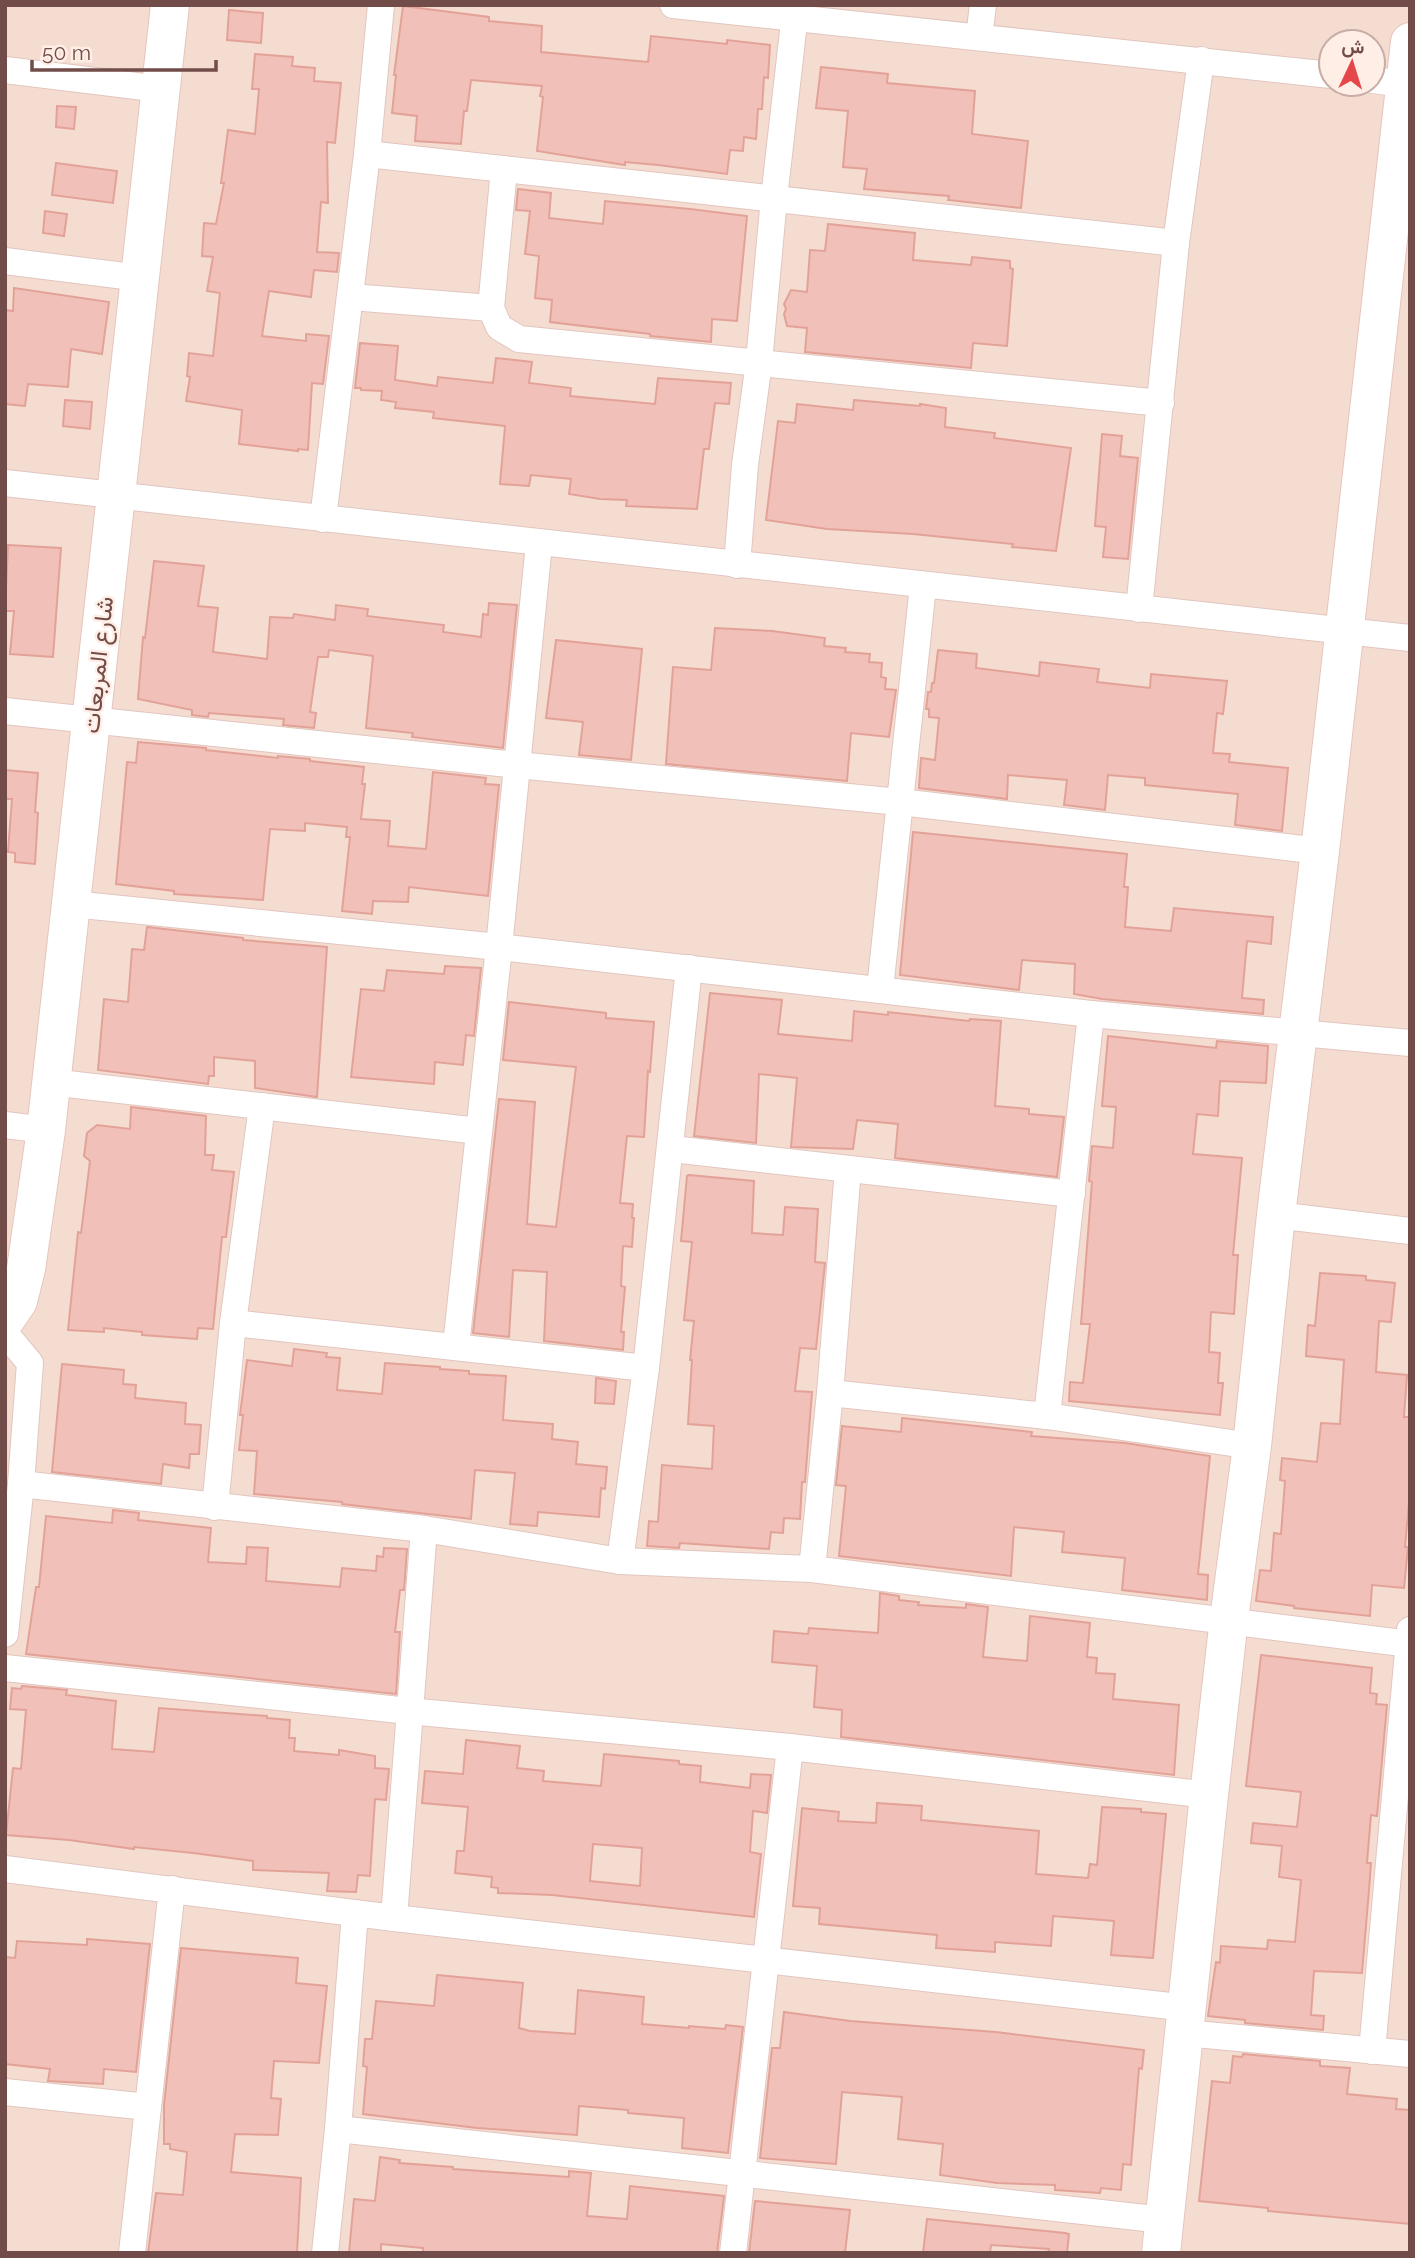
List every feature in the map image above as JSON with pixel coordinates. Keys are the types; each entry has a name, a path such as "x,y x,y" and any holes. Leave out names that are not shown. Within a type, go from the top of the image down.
{"street":[{"name":"شارع المربعات","path":"5,1320 18,1301 26,1269 46,1129 170,5"},
{"path":"323,519 368,154 381,5"},
{"path":"673,5 796,12 979,37 1317,73"},
{"path":"979,37 983,5"},
{"path":"737,565 745,465 759,362 774,198 796,12"},
{"path":"338,2129 744,2173 1163,2236 1228,1619 1252,1446 1344,631 1396,83 1410,42"},
{"path":"1139,609 1176,243 1201,60"},
{"path":"5,70 161,89"},
{"path":"368,154 1176,243"},
{"path":"504,169 491,308 499,327 519,339 1161,403"},
{"path":"5,261 141,278"},
{"path":"351,297 491,308"},
{"path":"5,484 1410,638"},
{"path":"456,1346 540,544"},
{"path":"880,989 923,586"},
{"path":"5,711 900,802 1320,851"},
{"path":"72,904 499,947 1091,1014 1297,1031 1410,1044"},
{"path":"620,1561 672,1149 689,968"},
{"path":"1047,1416 1091,1014"},
{"path":"50,1082 480,1131"},
{"path":"215,1507 233,1323 262,1106"},
{"path":"5,1125 46,1129"},
{"path":"672,1149 1072,1194"},
{"path":"811,1569 830,1394 848,1169"},
{"path":"1276,1215 1410,1231"},
{"path":"233,1323 646,1368"},
{"path":"5,1333 30,1363 21,1484 5,1634"},
{"path":"830,1394 1047,1416 1252,1446"},
{"path":"21,1484 424,1529 620,1561 811,1569 1409,1639 1373,2051"},
{"path":"394,1918 424,1529"},
{"path":"5,1668 409,1711 790,1747 1209,1795"},
{"path":"733,2253 790,1747"},
{"path":"5,1869 394,1918 768,1960 1373,2051 1410,2054"},
{"path":"132,2253 172,1889"},
{"path":"325,2253 355,1913"},
{"path":"5,2092 148,2108"}],"shaded area":[{"path":"5,5 1410,5 1410,2253 5,2253"}],"building":[{"path":"403,6 489,17 489,21 542,26 541,52 648,62 651,36 727,44 727,40 770,45 768,78 764,77 762,109 758,109 756,139 744,137 743,151 730,150 727,174 625,162 625,165 537,151 542,86 471,80 467,111 464,111 461,144 415,141 417,116 392,113"},
{"path":"229,10 263,13 261,43 227,40"},
{"path":"255,54 293,57 292,66 315,68 314,81 341,83 335,143 327,142 328,203 321,202 317,252 339,253 337,272 314,270 311,297 269,291 262,336 306,341 306,334 329,336 323,384 312,383 308,450 239,444 242,410 186,401 190,377 187,376 189,353 213,356 220,293 207,291 213,257 202,256 204,223 216,224 224,183 221,183 228,130 255,134 259,89 252,89"},
{"path":"821,67 888,74 887,83 975,91 972,134 1028,141 1021,208 948,200 949,196 864,189 867,169 843,167 848,111 816,108"},
{"path":"57,106 76,107 74,129 56,127"},
{"path":"56,163 117,171 113,203 52,195"},
{"path":"518,189 551,193 549,218 603,224 605,201 747,216 737,321 712,319 711,342 550,322 552,300 535,298 539,256 525,254 530,211 516,210"},
{"path":"45,211 67,214 64,236 43,233"},
{"path":"828,224 915,233 913,260 971,265 972,257 1010,261 1010,268 1013,269 1007,346 973,343 971,368 805,352 807,328 787,326 784,304 791,290 807,292 810,250 825,251"},
{"path":"14,288 109,302 102,354 71,349 68,387 28,384 25,406 5,404 5,310 13,311"},
{"path":"360,343 398,346 395,380 437,386 438,377 493,383 496,358 532,362 529,383 571,388 570,396 655,404 658,378 731,383 729,404 715,403 709,449 704,449 697,509 626,506 627,500 569,494 571,479 531,475 529,486 500,484 505,426 433,418 434,412 395,408 396,402 381,400 382,391 355,388"},
{"path":"65,400 92,402 90,429 63,426"},
{"path":"854,400 946,408 945,427 995,433 994,438 1071,448 1056,551 913,534 827,529 766,520 778,421 795,423 797,404 853,410"},
{"path":"1102,434 1122,436 1120,456 1138,458 1128,559 1103,557 1106,527 1095,526"},
{"path":"8,545 61,548 53,657 10,654 14,611 5,611"},
{"path":"154,561 204,566 198,606 218,608 213,652 267,659 270,617 293,618 294,614 335,620 336,605 368,609 367,616 444,625 443,632 481,637 483,614 488,615 489,603 517,605 503,748 412,737 413,733 366,728 373,656 367,655 329,650 328,657 318,657 310,712 316,713 314,728 283,725 284,719 209,713 208,717 192,715 192,710 138,699 143,637 145,638"},
{"path":"715,628 772,631 825,638 824,646 846,648 845,652 870,654 869,662 882,663 881,677 886,678 885,689 896,690 889,737 851,733 847,781 666,764 673,667 711,670"},
{"path":"556,640 642,649 631,760 579,755 583,722 546,718"},
{"path":"938,650 977,654 976,668 1039,676 1040,662 1099,669 1097,682 1150,688 1151,674 1227,681 1223,714 1217,713 1213,753 1230,754 1229,762 1288,768 1282,831 1235,825 1238,794 1145,785 1145,778 1108,775 1105,810 1064,805 1067,780 1008,775 1007,799 919,788 921,758 935,760 939,718 929,717 929,709 926,709 928,692 931,692 934,683"},
{"path":"138,742 364,767 361,819 390,821 388,846 426,849 433,772 486,778 485,784 499,785 488,896 409,887 408,902 373,901 372,914 342,911 350,837 346,837 347,827 305,823 305,831 270,829 263,900 174,894 174,891 116,884 127,762 136,763"},
{"path":"5,770 38,773 35,864 15,862 15,853 8,852 12,799 5,799"},
{"path":"913,832 1127,854 1125,927 1171,931 1174,908 1273,917 1271,944 1247,941 1242,998 1264,1000 1263,1014 1074,994 1075,964 1022,960 1019,990 900,975"},
{"path":"147,927 243,940 327,947 317,1097 255,1088 255,1061 214,1057 214,1076 209,1076 208,1084 98,1070 104,999 128,1002 132,949 144,950"},
{"path":"445,966 481,968 474,1036 466,1035 463,1065 435,1062 434,1084 351,1077 361,989 384,991 387,970 444,974"},
{"path":"710,993 782,1000 778,1034 852,1041 854,1011 969,1021 1001,1021 995,1106 1029,1109 1029,1114 1064,1117 1057,1177 895,1158 898,1124 857,1120 853,1149 791,1147 797,1078 759,1074 756,1143 694,1136"},
{"path":"509,1002 606,1013 606,1018 654,1022 644,1137 627,1136 620,1203 633,1204 634,1218 632,1247 623,1246 623,1350 544,1341 547,1272 513,1270 509,1337 473,1333 499,1099 535,1102 527,1224 556,1227 576,1067 503,1060"},
{"path":"1108,1036 1216,1048 1217,1041 1268,1046 1266,1083 1220,1081 1218,1116 1197,1114 1193,1154 1242,1158 1233,1255 1238,1255 1234,1314 1211,1312 1209,1352 1220,1353 1218,1383 1223,1383 1220,1415 1069,1401 1070,1382 1083,1383 1090,1324 1081,1324 1092,1182 1089,1181 1092,1146 1113,1148 1116,1107 1102,1106"},
{"path":"131,1107 206,1116 205,1155 214,1155 212,1170 234,1172 226,1237 222,1237 213,1329 198,1328 197,1339 142,1335 142,1332 104,1328 104,1332 68,1330 78,1232 81,1233 90,1161 84,1156 87,1133 97,1125 130,1129"},
{"path":"689,1175 754,1181 752,1233 783,1235 785,1207 818,1209 815,1262 825,1263 816,1349 800,1348 795,1391 812,1392 800,1519 784,1518 783,1533 771,1532 769,1549 680,1543 679,1548 647,1546 649,1521 658,1522 662,1465 712,1469 714,1426 688,1424 694,1321 684,1320 692,1242 681,1241"},
{"path":"1320,1273 1366,1276 1366,1280 1395,1283 1391,1322 1379,1321 1376,1372 1407,1375 1404,1417 1410,1417 1410,1491 1405,1547 1408,1547 1404,1588 1372,1585 1370,1616 1256,1601 1260,1570 1271,1571 1274,1533 1281,1534 1285,1481 1280,1480 1282,1458 1317,1462 1321,1423 1340,1424 1344,1360 1306,1356 1308,1325 1315,1326"},
{"path":"294,1349 327,1353 326,1357 340,1358 337,1390 382,1394 385,1363 506,1376 503,1420 553,1424 552,1439 578,1442 576,1464 607,1467 605,1489 601,1488 599,1517 538,1512 537,1526 510,1524 515,1473 475,1470 471,1519 342,1502 254,1494 257,1451 239,1450 243,1415 240,1415 247,1360 292,1366"},
{"path":"62,1364 124,1370 123,1384 136,1385 135,1398 186,1403 185,1424 201,1425 199,1454 190,1454 189,1468 163,1464 161,1484 52,1472"},
{"path":"596,1378 616,1381 614,1404 595,1403"},
{"path":"902,1418 1032,1432 1031,1436 1125,1443 1210,1456 1198,1574 1208,1575 1207,1600 1122,1590 1125,1558 1062,1552 1064,1532 1014,1527 1011,1576 839,1556 846,1486 836,1485 842,1426 901,1432"},
{"path":"113,1510 139,1513 138,1520 211,1528 208,1562 246,1564 247,1547 268,1548 266,1581 340,1587 342,1568 376,1571 377,1556 383,1557 384,1548 407,1549 404,1590 400,1590 395,1632 400,1632 396,1694 26,1654 36,1587 39,1587 46,1516 112,1523"},
{"path":"880,1593 899,1596 899,1600 919,1602 918,1605 966,1608 966,1604 988,1607 983,1657 1027,1661 1030,1616 1090,1623 1087,1657 1097,1658 1096,1673 1115,1674 1113,1699 1179,1705 1174,1775 841,1737 842,1710 814,1707 817,1666 772,1662 774,1631 808,1634 809,1628 878,1633"},
{"path":"1261,1655 1372,1668 1370,1693 1377,1694 1376,1704 1387,1705 1377,1816 1371,1815 1367,1863 1371,1863 1362,1973 1314,1971 1311,2015 1324,2016 1323,2030 1245,2023 1245,2020 1208,2016 1216,1962 1220,1963 1221,1946 1267,1949 1268,1940 1295,1942 1301,1880 1279,1877 1282,1846 1251,1843 1253,1823 1297,1827 1301,1792 1246,1786"},
{"path":"22,1686 67,1690 66,1695 116,1701 112,1749 154,1752 159,1708 290,1720 289,1738 295,1738 294,1751 339,1755 339,1750 375,1756 375,1768 389,1769 386,1800 375,1799 370,1876 358,1875 356,1892 327,1891 329,1873 253,1870 253,1861 6,1835 13,1768 21,1769 26,1710 10,1709 12,1688 21,1689"},
{"path":"466,1740 520,1746 517,1768 544,1771 543,1781 601,1786 604,1754 679,1761 679,1764 701,1766 700,1782 750,1788 751,1774 771,1775 767,1813 753,1811 750,1852 761,1854 754,1917 552,1895 498,1893 498,1888 491,1887 492,1877 455,1873 457,1851 464,1851 468,1807 422,1803 425,1771 463,1774","holes":["593,1844 642,1848 640,1886 590,1881"]},
{"path":"877,1803 922,1806 921,1820 1039,1831 1036,1874 1088,1878 1090,1864 1097,1865 1102,1807 1141,1809 1141,1812 1166,1814 1153,1958 1111,1955 1114,1921 1053,1916 1051,1946 995,1942 995,1952 936,1948 937,1935 819,1924 820,1908 793,1906 802,1808 839,1812 838,1821 876,1823"},
{"path":"87,1939 150,1944 136,2072 104,2069 103,2084 48,2081 50,2069 5,2064 5,1957 15,1958 17,1941 87,1945"},
{"path":"181,1948 298,1958 296,1983 327,1986 319,2063 274,2061 271,2098 281,2099 278,2135 235,2134 231,2172 301,2178 297,2253 148,2253 156,2193 183,2195 187,2152 170,2149 170,2144 164,2144 164,2105"},
{"path":"437,1975 523,1983 519,2028 530,2031 575,2034 578,1990 644,1997 642,2024 689,2028 725,2029 726,2025 743,2027 728,2153 682,2148 684,2118 628,2113 628,2110 579,2106 577,2135 477,2128 363,2114 367,2067 363,2066 365,2039 372,2039 376,2001 434,2006"},
{"path":"784,2012 850,2021 996,2032 1144,2050 1142,2069 1139,2068 1131,2165 1123,2164 1121,2190 1101,2188 1100,2193 1055,2190 1055,2185 997,2183 940,2175 943,2144 898,2139 902,2097 842,2092 836,2164 760,2158 772,2048 780,2048"},
{"path":"1243,2054 1320,2061 1320,2066 1350,2068 1347,2094 1397,2099 1396,2109 1410,2110 1410,2224 1268,2211 1268,2208 1199,2201 1212,2081 1230,2083 1233,2056 1242,2057"},
{"path":"380,2157 400,2160 399,2163 453,2169 569,2177 569,2171 591,2173 587,2216 627,2219 630,2186 724,2196 717,2253 423,2253 423,2248 381,2244 381,2253 349,2253 354,2199 375,2201"},
{"path":"755,2201 850,2210 845,2253 749,2253"},
{"path":"927,2219 1065,2233 1069,2234 1067,2253 991,2245 990,2253 923,2253"}]}
